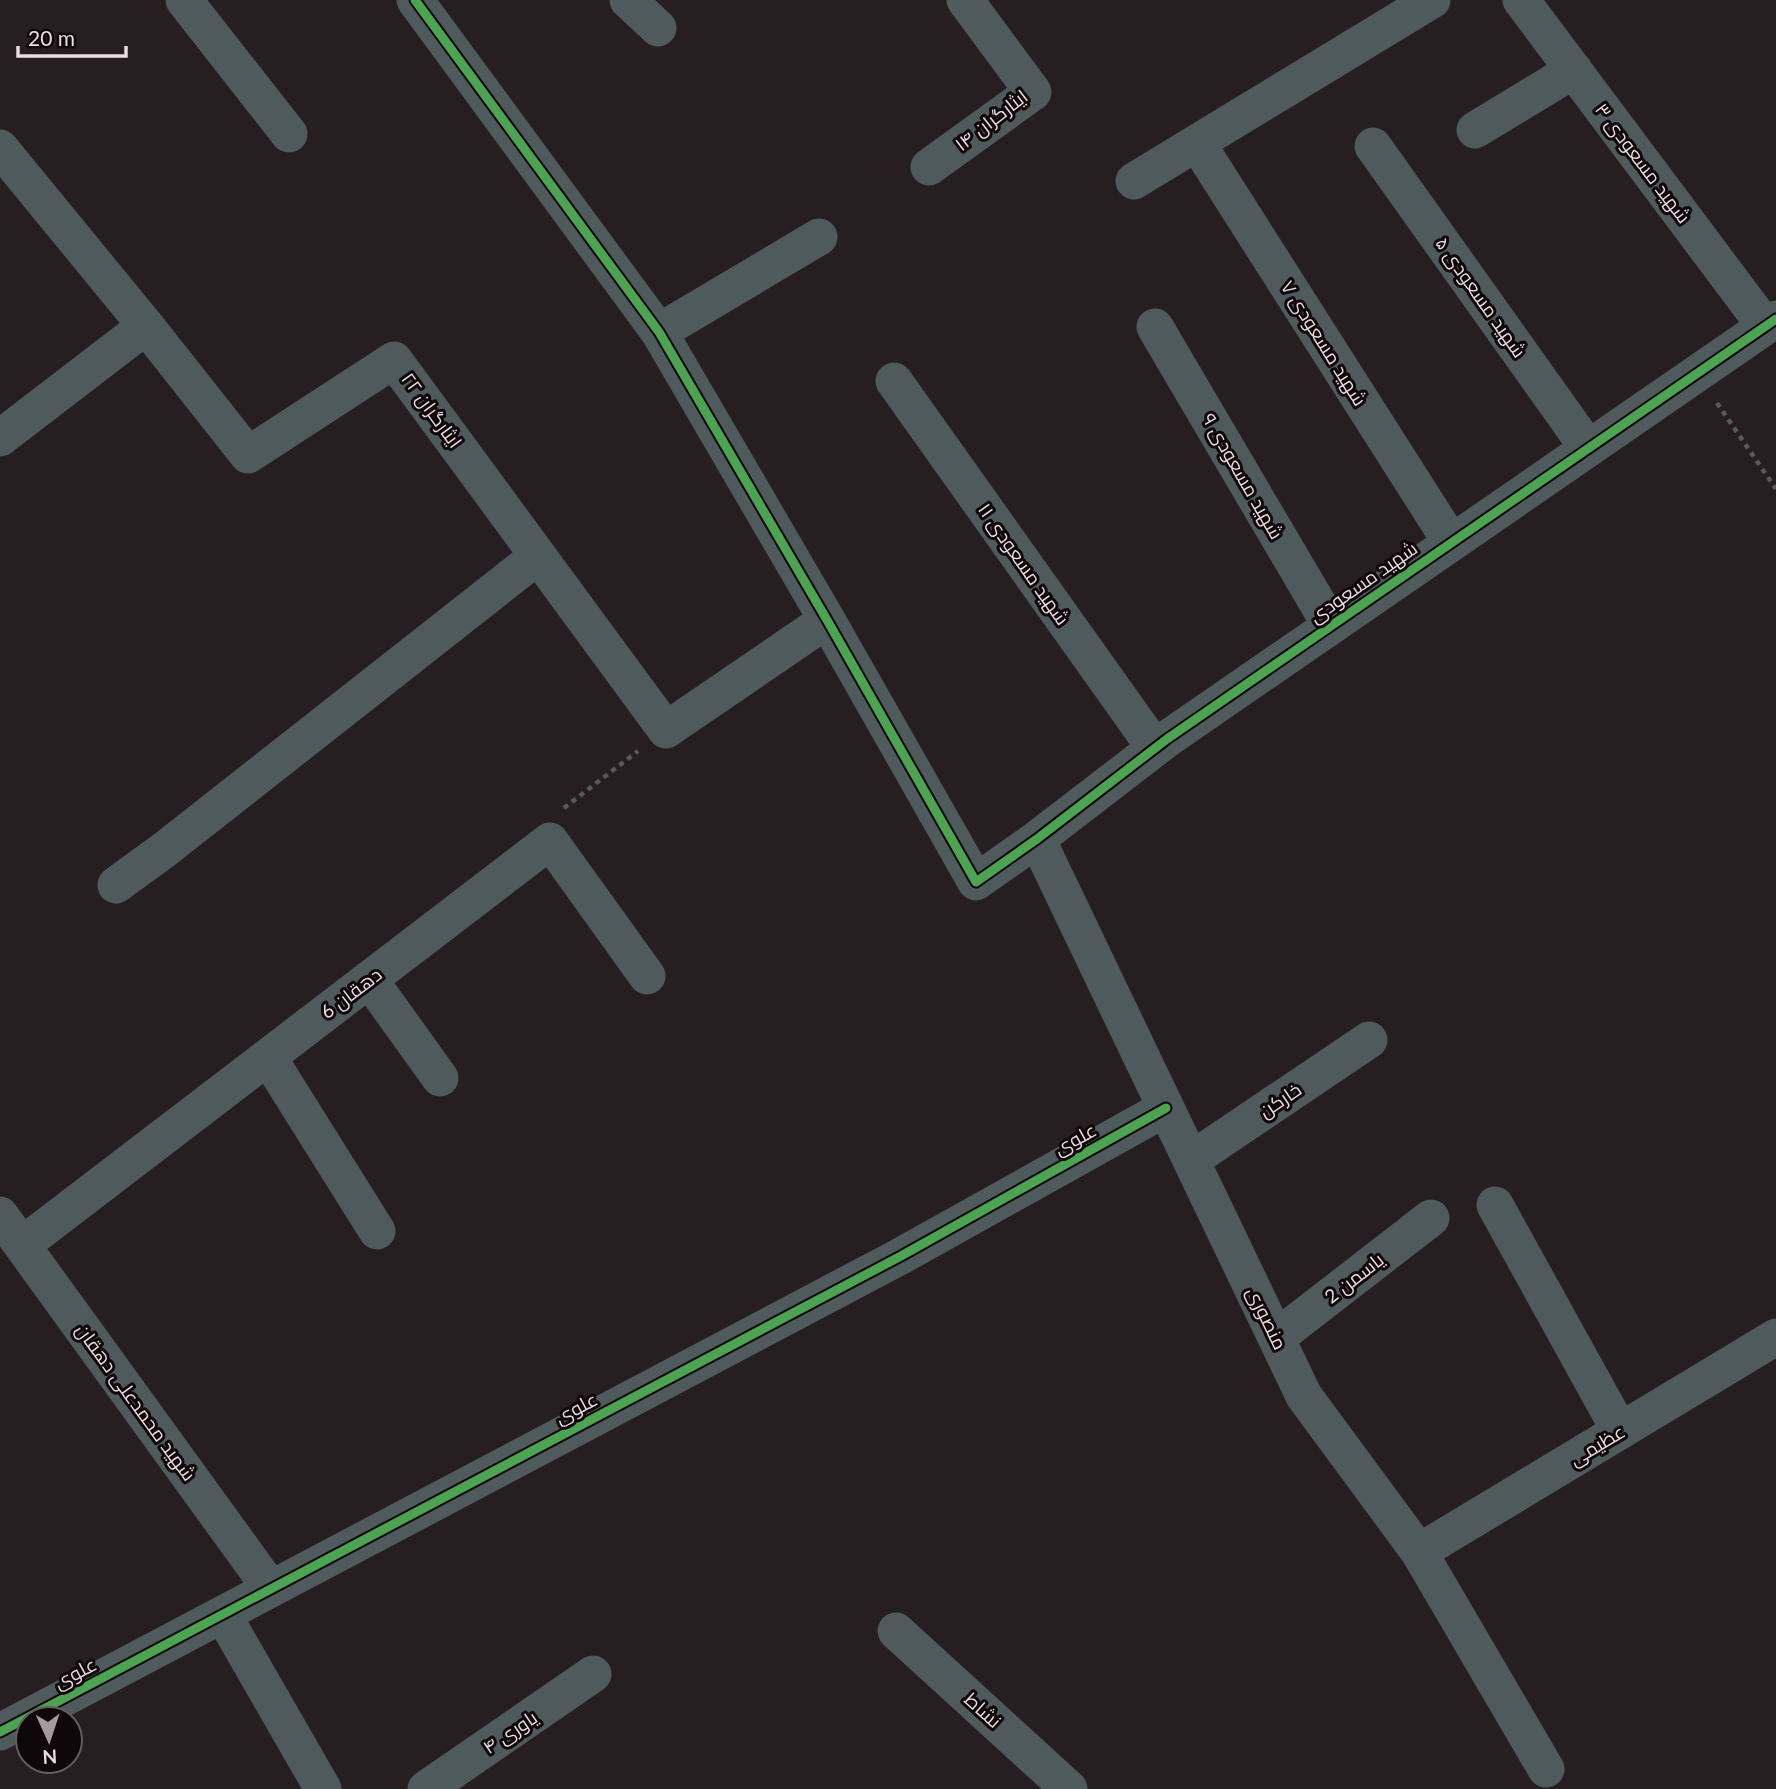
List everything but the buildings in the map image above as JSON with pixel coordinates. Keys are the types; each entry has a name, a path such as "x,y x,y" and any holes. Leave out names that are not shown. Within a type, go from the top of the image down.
{"street":[{"path":"184,0 289,134"},
{"path":"415,0 659,332 827,620 666,730"},
{"path":"628,0 658,28"},
{"name":"ایثارگران ۱۴","path":"929,167 1033,92 965,0"},
{"path":"1135,181 1432,0"},
{"name":"شهید مسعودی ۳","path":"1521,0 1771,322"},
{"path":"1475,130 1574,70"},
{"name":"شهید مسعودی ۷","path":"1197,143 1451,542"},
{"name":"شهید مسعودی ۵","path":"1373,146 1588,448"},
{"name":"ایثارگران ۲۲","path":"0,148 248,455 394,360 666,730"},
{"path":"659,332 819,237"},
{"name":"شهید مسعودی","path":"827,620 976,882 1037,839 1155,748 1771,322"},
{"path":"0,438 146,326"},
{"name":"شهید مسعودی ۹","path":"1156,327 1331,626"},
{"name":"شهید مسعودی ۱۱","path":"894,381 1155,748"},
{"path":"116,885 538,556"},
{"name":"منصوری","path":"1037,839 1304,1396 1419,1552 1546,1769"},
{"path":"550,841 647,976"},
{"name":"دهقان 6","path":"22,1245 550,841"},
{"path":"369,979 440,1078"},
{"name":"خارکن","path":"1191,1160 1369,1040"},
{"path":"268,1057 377,1231"},
{"name":"علوی","path":"0,1732 901,1256 1166,1108"},
{"path":"1495,1205 1620,1431"},
{"name":"شهید محمدعلی دهقان","path":"0,1215 271,1590"},
{"name":"یاسمن 2","path":"1276,1338 1431,1218"},
{"name":"عظیمی","path":"1419,1552 1776,1337"},
{"path":"223,1615 323,1789"},
{"name":"نشاط","path":"896,1631 1069,1789"},
{"name":"یاوری ۴","path":"426,1789 593,1674"}],"path":[{"path":"1697,373 1776,489"},
{"path":"550,841 564,807 666,730"}],"cycle path":[{"path":"415,0 659,332 976,882 1037,839 1167,739 1776,319"},
{"path":"0,1732 901,1256 1166,1108"}]}
